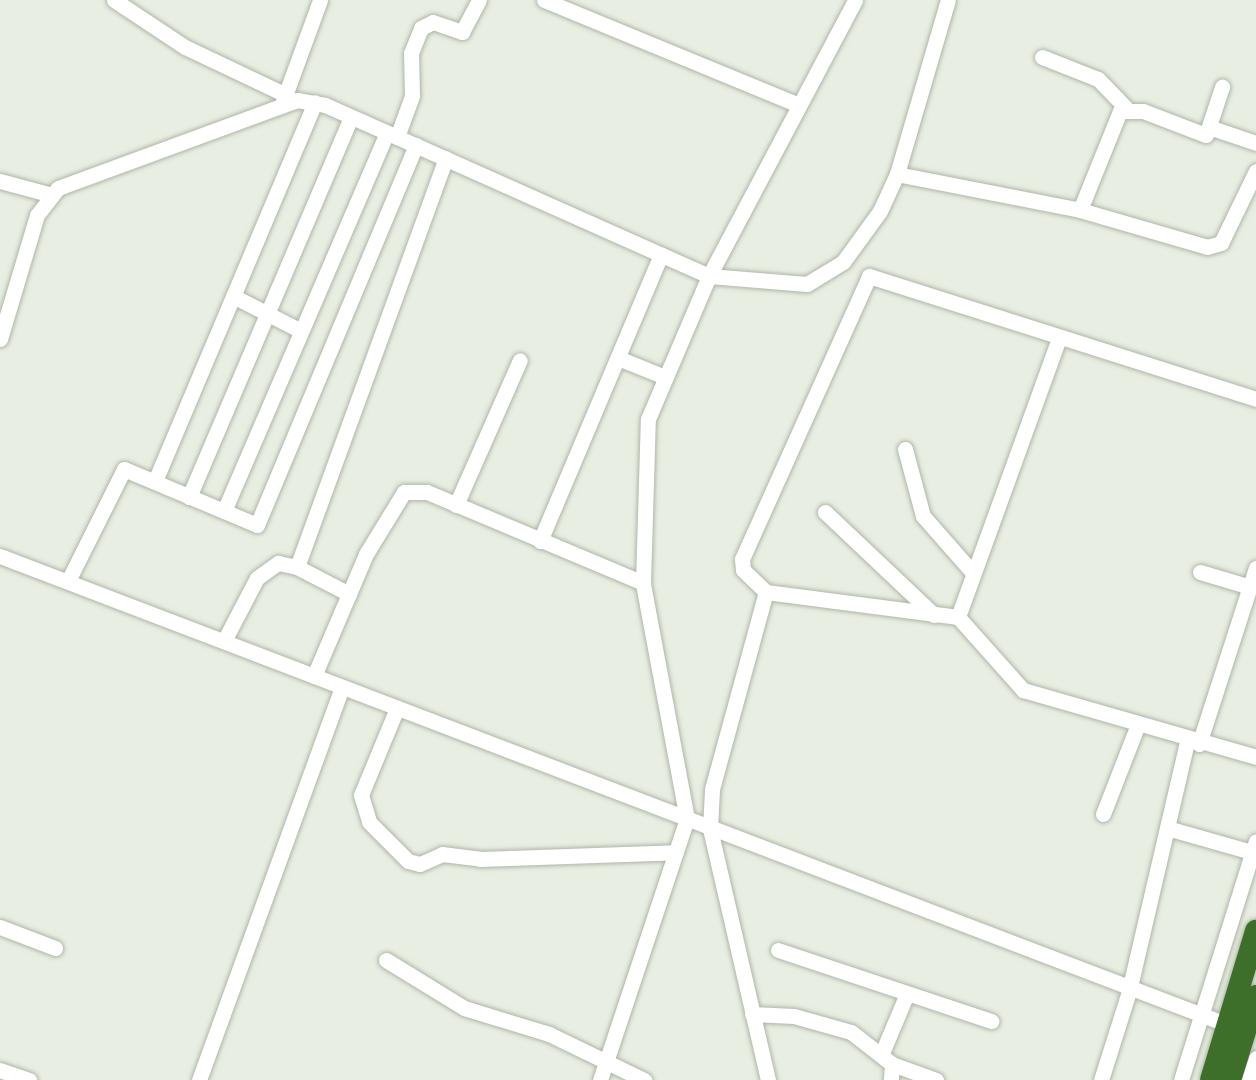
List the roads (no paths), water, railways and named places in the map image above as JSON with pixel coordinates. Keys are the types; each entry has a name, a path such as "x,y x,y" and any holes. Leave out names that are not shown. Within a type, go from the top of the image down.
{"highway":[{"path":"1211,1080 1256,931"},
{"path":"1230,1080 1256,996"}],"street":[{"path":"114,0 184,47 284,99 314,102 352,117 709,276 807,284 827,276 861,240 897,174 948,0"},
{"path":"0,339 37,214 52,195 284,99 320,0"},
{"path":"224,511 302,331 412,96 411,53 421,28 433,22 462,32 478,0"},
{"path":"544,0 799,105"},
{"path":"600,1080 688,819 642,584 646,431 709,276 855,0"},
{"path":"1042,57 1098,79 1126,108 1197,135 1212,128 1256,143"},
{"path":"1212,128 1222,87"},
{"path":"155,481 314,102"},
{"path":"1080,210 1113,120 1126,108"},
{"path":"189,497 352,117"},
{"path":"68,581 116,476 124,469 250,525 262,520 416,145"},
{"path":"297,567 446,158"},
{"path":"897,174 1080,210 1214,247 1256,171"},
{"path":"0,182 52,195"},
{"path":"861,240 869,276 742,559 743,570 766,592 958,616 1023,690 1137,727 1256,757"},
{"path":"540,541 661,254"},
{"path":"869,276 1256,400"},
{"path":"233,296 302,331"},
{"path":"958,616 1059,338"},
{"path":"618,358 665,377"},
{"path":"456,505 520,360"},
{"path":"906,449 923,516 974,573"},
{"path":"314,676 350,594 404,492 416,489 642,584"},
{"path":"825,512 934,615"},
{"path":"0,556 1129,991 1228,1025"},
{"path":"224,641 257,578 278,563 297,567 350,594"},
{"path":"1101,1080 1129,991 1166,828 1256,568"},
{"path":"1200,572 1247,586"},
{"path":"766,592 717,764 710,829 768,1080"},
{"path":"1238,617 1256,622"},
{"path":"199,1080 342,687"},
{"path":"397,708 361,796 368,822 408,862 420,864 442,854 502,859 676,852"},
{"path":"1103,814 1137,727"},
{"path":"1166,828 1254,846 1181,1080"},
{"path":"2,933 55,948"},
{"path":"778,950 906,996 992,1020"},
{"path":"386,960 464,1008 549,1034 644,1080"},
{"path":"888,1066 906,996"},
{"path":"752,1014 831,1024 888,1066 936,1080"},
{"path":"1249,1080 1256,1058"},
{"path":"0,1070 30,1080"}]}
